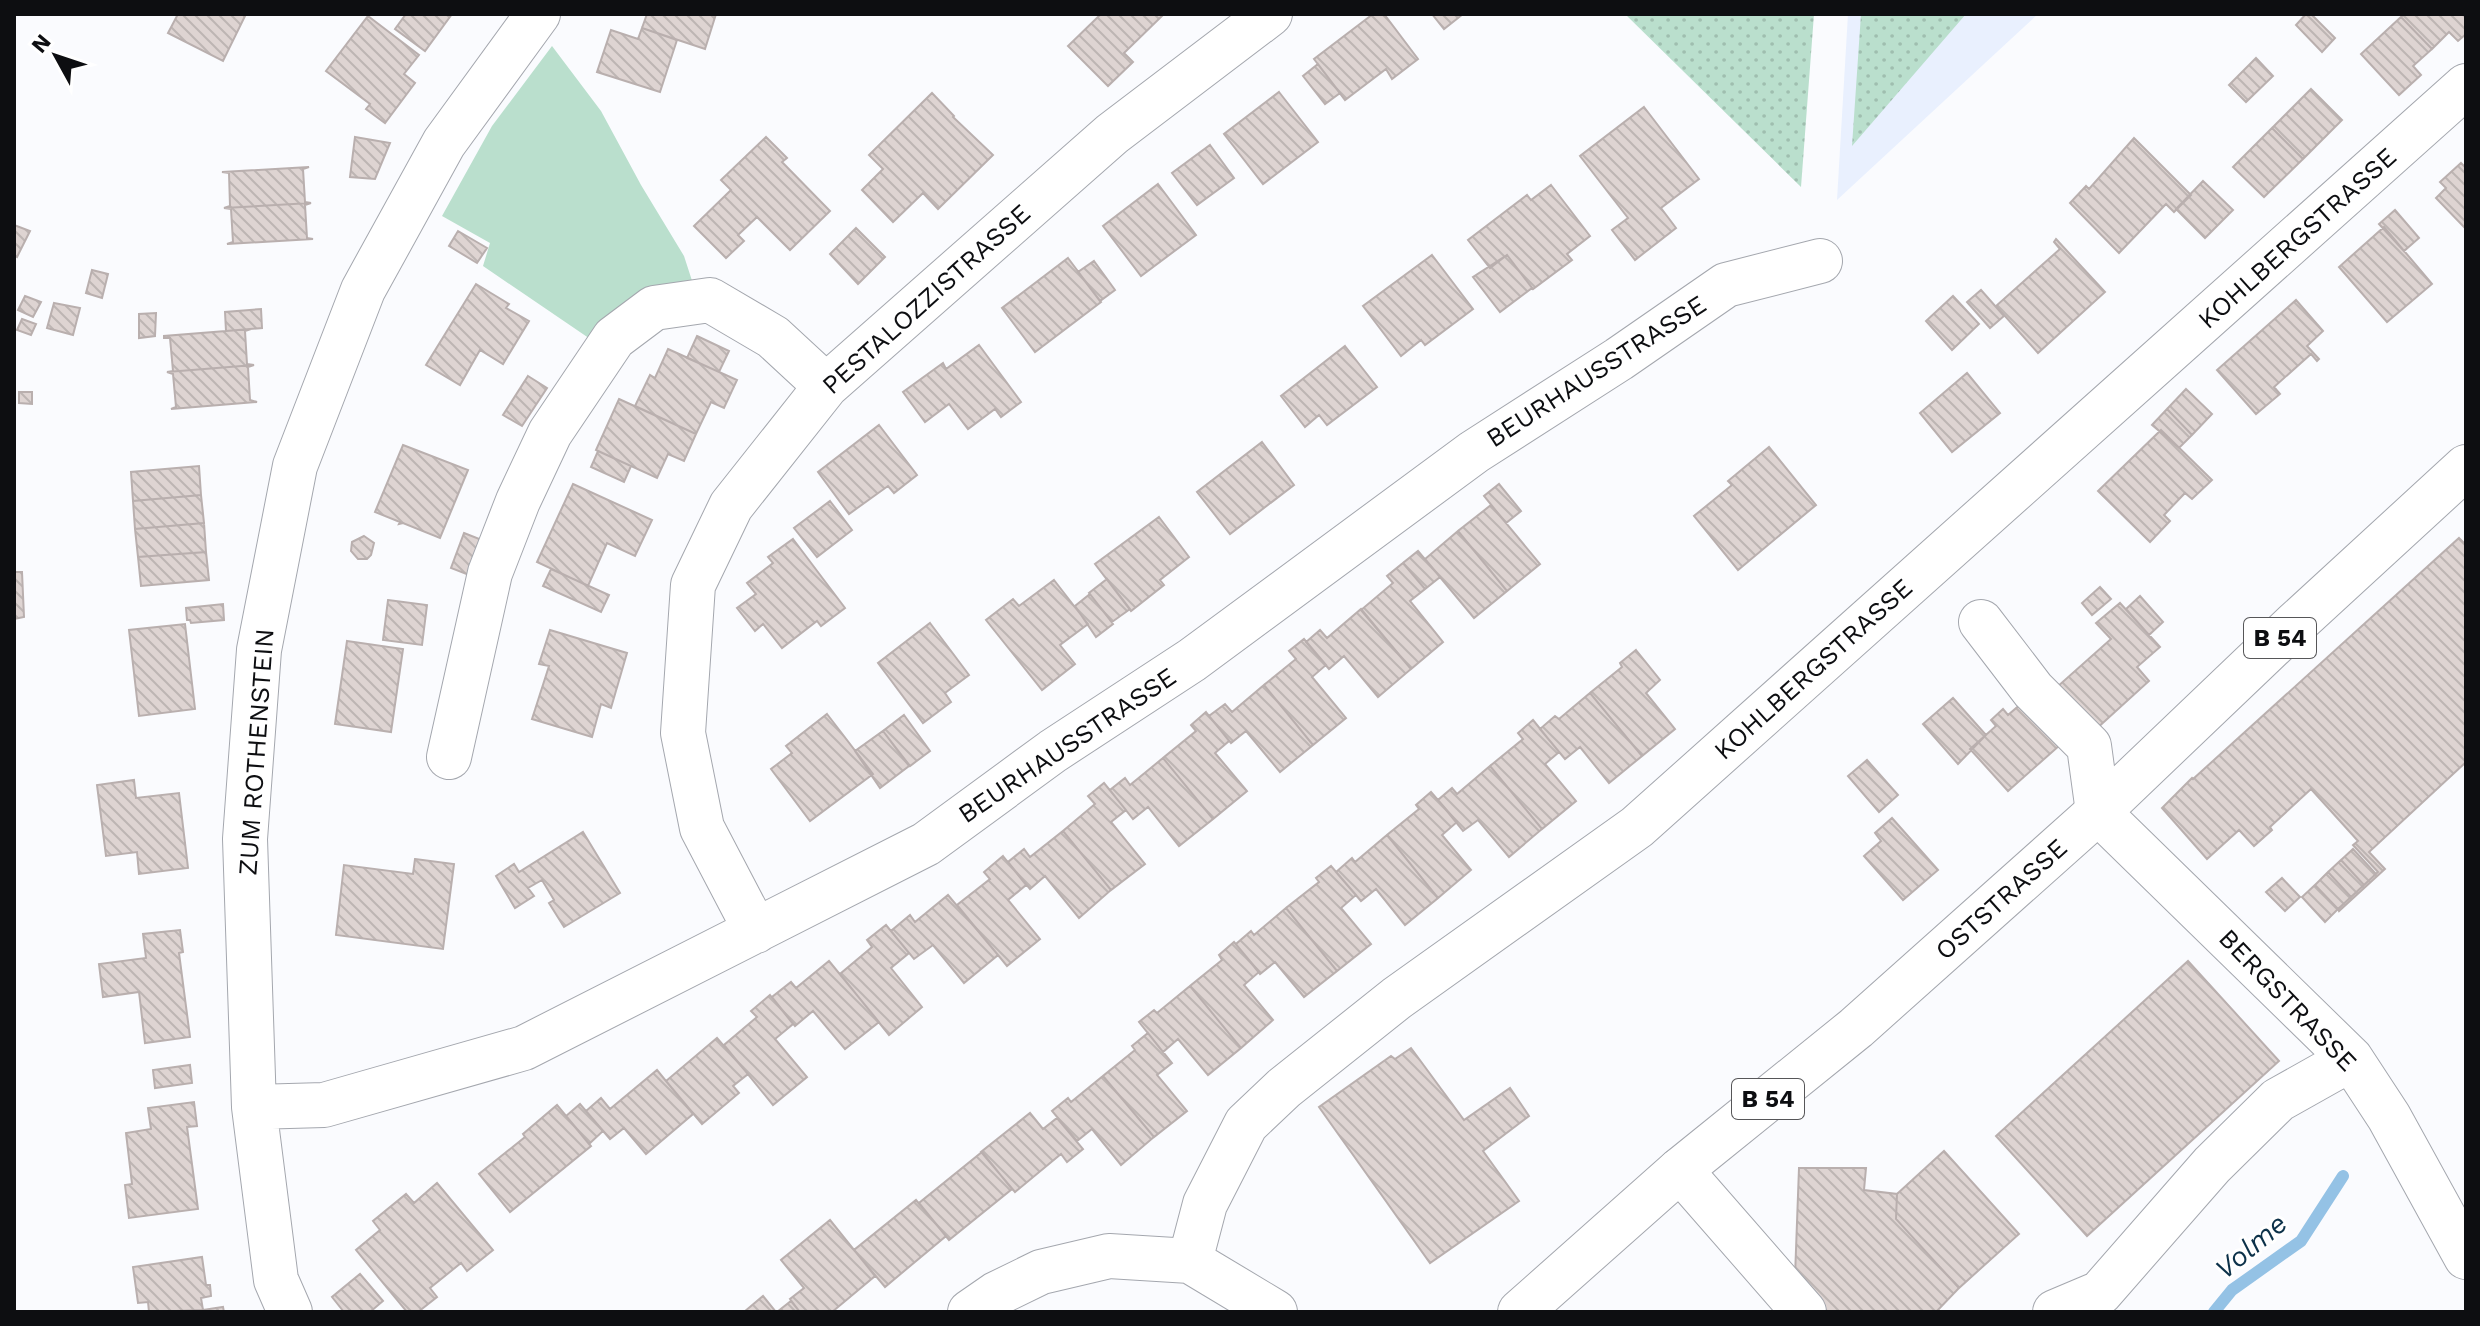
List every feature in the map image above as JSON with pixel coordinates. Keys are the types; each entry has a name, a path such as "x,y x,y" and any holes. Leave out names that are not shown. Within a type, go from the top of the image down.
{"street":[{"name":"ZUM ROTHENSTEIN","path":"290,1312 276,1280 254,1107 245,839 259,650 295,466 363,290 444,143 538,14"},
{"name":"PESTALOZZISTRASSE","path":"756,931 702,828 683,733 693,585 731,506 826,386 1112,134 1270,14"},
{"name":"KOHLBERGSTRASSE","path":"1190,1261 1205,1204 1246,1124 1284,1088 1397,998 1637,827 2466,86"},
{"name":"BEURHAUSSTRASSE","path":"254,1107 324,1105 524,1048 926,844 1053,751 1192,660 1474,452 1619,359 1726,285 1820,261"},
{"path":"449,757 490,573 518,501 550,433 614,338 654,308 710,300 773,337 826,386"},
{"name":"OSTSTRASSE","path":"1520,1312 1680,1170 1856,1028 2098,812 2466,467"},
{"path":"1981,622 2033,690 2089,746 2098,812"},
{"name":"BERGSTRASSE","path":"2098,812 2351,1059 2389,1117 2466,1257"},
{"path":"2055,1312 2100,1293 2212,1165 2278,1100 2351,1059"},
{"path":"1680,1170 1804,1312"},
{"path":"970,1312 996,1294 1041,1272 1109,1256 1190,1261 1275,1312"}],"shaded area":[{"path":"1848,14 2038,14 1837,200"}],"green space":[{"path":"1625,14 1814,14 1801,187"},
{"path":"1861,14 1966,14 1852,146"},
{"path":"552,46 601,111 684,256 696,293 599,345 483,266 490,243 442,216 492,126"}],"building":[{"path":"178,14 246,14 223,61 168,33"},
{"path":"406,14 452,14 425,51 395,29"},
{"path":"647,14 716,14 705,49 642,28"},
{"path":"1101,14 1164,14 1124,53 1133,62 1108,86 1068,46"},
{"path":"1373,14 1384,14 1418,59 1392,79 1386,69 1345,100 1314,59"},
{"path":"1432,14 1463,14 1444,29"},
{"path":"2306,14 2311,14 2335,38 2322,52 2296,25"},
{"path":"2404,14 2466,14 2466,34 2458,41 2449,32 2432,49 2401,17"},
{"path":"368,16 419,55 404,74 415,83 385,123 366,109 370,104 326,71"},
{"path":"2401,17 2432,49 2413,66 2421,75 2399,95 2361,54"},
{"path":"642,28 677,40 660,92 597,72 611,30 638,39"},
{"path":"2256,58 2273,76 2246,102 2229,85"},
{"path":"1318,64 1340,93 1325,104 1303,76"},
{"path":"2311,89 2342,120 2303,159 2272,128"},
{"path":"1279,92 1318,142 1263,184 1224,134"},
{"path":"932,93 993,155 938,209 923,193 893,222 862,190 883,169 869,155"},
{"path":"1644,107 1699,179 1661,208 1676,228 1635,260 1612,230 1628,218 1580,156"},
{"path":"2272,128 2303,159 2264,197 2233,167"},
{"path":"355,137 390,143 375,179 350,177"},
{"path":"766,137 787,158 782,162 830,211 790,250 757,217 738,235 744,241 726,258 694,226 731,190 721,180"},
{"path":"2134,138 2191,195 2174,212 2166,204 2119,253 2070,203 2086,186 2089,189"},
{"path":"1210,145 1234,178 1197,205 1172,173"},
{"path":"2461,163 2466,168 2465,228 2436,198 2446,188 2440,182"},
{"path":"309,167 303,169 305,202 311,203 224,208 230,206 229,173 222,172"},
{"path":"2203,181 2233,210 2205,238 2176,209"},
{"path":"1158,184 1196,235 1141,276 1103,226"},
{"path":"1551,185 1590,236 1567,254 1572,260 1533,289 1507,255 1490,268 1468,240 1527,195 1531,200"},
{"path":"311,203 305,205 307,238 313,239 227,244 233,242 231,209 224,208"},
{"path":"2395,210 2419,238 2404,251 2379,224"},
{"path":"14,225 30,231 17,257 14,255"},
{"path":"2384,227 2432,284 2387,322 2339,267"},
{"path":"856,228 885,257 858,284 830,254"},
{"path":"458,231 487,248 477,263 449,246"},
{"path":"2056,239 2105,292 2038,353 1996,306 2060,249 2054,242"},
{"path":"1432,255 1473,309 1425,345 1421,340 1401,356 1363,306"},
{"path":"1507,255 1532,288 1500,312 1473,277"},
{"path":"1068,258 1101,302 1035,352 1002,308"},
{"path":"1094,261 1115,290 1100,301 1078,272"},
{"path":"92,270 108,274 102,298 86,293"},
{"path":"476,284 509,304 506,308 529,321 503,364 480,350 460,385 426,365"},
{"path":"1981,290 2004,316 1990,328 1967,302"},
{"path":"25,296 41,302 33,317 18,310"},
{"path":"1953,296 1979,324 1952,350 1926,321"},
{"path":"2296,300 2323,331 2307,346 2319,359 2317,361 2311,354 2274,387 2280,394 2256,414 2217,370"},
{"path":"54,303 80,308 73,335 47,328"},
{"path":"261,309 262,328 226,331 225,312"},
{"path":"156,313 155,336 139,338 139,314"},
{"path":"22,319 36,324 31,335 17,330"},
{"path":"251,329 245,331 247,364 254,365 167,372 173,371 170,338 164,336"},
{"path":"697,336 729,351 719,372 687,358"},
{"path":"979,345 1021,402 1001,417 995,409 968,429 949,404 925,422 903,392 943,363 946,369"},
{"path":"1345,346 1377,387 1327,425 1319,415 1305,427 1281,396"},
{"path":"668,349 737,380 724,408 711,402 696,434 635,406 650,375 655,378"},
{"path":"254,365 248,367 250,400 257,402 171,409 176,407 173,374 167,372"},
{"path":"1967,373 2000,413 1952,452 1920,413"},
{"path":"528,376 547,388 522,426 503,415"},
{"path":"2186,389 2212,414 2192,435 2167,409"},
{"path":"19,392 32,392 32,404 19,403"},
{"path":"619,399 696,434 684,461 668,454 657,478 596,450"},
{"path":"2167,409 2192,435 2179,448 2152,425"},
{"path":"879,425 917,475 894,493 888,486 849,514 818,472"},
{"path":"2161,430 2212,480 2192,499 2185,493 2164,515 2170,521 2150,542 2098,491"},
{"path":"1262,442 1294,485 1230,534 1197,492"},
{"path":"403,445 468,470 440,538 375,512"},
{"path":"1769,447 1816,505 1738,570 1694,516 1732,485 1728,481"},
{"path":"598,451 631,466 624,482 591,467"},
{"path":"199,466 201,495 133,501 131,472"},
{"path":"573,484 652,520 635,556 607,543 588,586 537,562"},
{"path":"1499,484 1521,511 1506,523 1484,496"},
{"path":"201,495 204,523 135,529 133,501"},
{"path":"830,501 852,530 817,557 794,528"},
{"path":"1491,505 1540,564 1507,591 1458,531"},
{"path":"1159,517 1189,557 1160,580 1164,585 1131,611 1095,564"},
{"path":"204,523 206,552 138,557 135,529"},
{"path":"1458,531 1507,591 1474,618 1425,559"},
{"path":"464,533 482,540 469,575 451,568"},
{"path":"364,536 374,543 371,555 367,559 358,559 351,551 352,542"},
{"path":"2459,538 2466,545 2466,762 2369,852 2385,869 2339,911 2378,872 2353,845 2358,841 2311,789 2254,846 2239,830 2207,859 2162,808"},
{"path":"793,539 845,608 821,626 817,621 782,648 763,624 755,631 737,608 756,594 747,583 773,563 768,557"},
{"path":"1418,551 1440,577 1425,589 1403,563"},
{"path":"206,552 209,580 141,586 138,557"},
{"path":"1403,563 1425,589 1410,601 1443,642 1411,669 1361,610 1393,583 1387,576"},
{"path":"551,569 609,595 601,612 543,586"},
{"path":"14,572 22,572 24,617 14,619"},
{"path":"1107,579 1130,609 1112,622 1089,593"},
{"path":"1054,580 1088,624 1060,645 1075,664 1042,690 986,620 1013,599 1019,606"},
{"path":"2100,587 2111,599 2092,615 2082,603"},
{"path":"1090,594 1113,624 1096,637 1075,606"},
{"path":"2140,596 2163,622 2149,635 2126,609"},
{"path":"388,600 427,605 422,645 383,640"},
{"path":"2120,603 2160,647 2137,667 2149,681 2095,730 2057,687 2111,639 2096,623"},
{"path":"223,604 224,620 191,623 187,620 186,608"},
{"path":"1361,609 1411,669 1378,697 1344,656 1329,669 1306,642 1320,630 1327,638"},
{"path":"930,623 969,675 945,693 951,702 923,723 878,663"},
{"path":"185,624 195,709 139,716 129,630"},
{"path":"550,630 627,653 611,708 601,704 592,737 532,719 549,666 539,664"},
{"path":"1304,639 1326,665 1312,677 1346,718 1313,745 1264,685 1296,659 1289,651"},
{"path":"347,641 403,649 391,732 335,724"},
{"path":"1636,650 1660,680 1646,693 1675,729 1642,756 1590,693 1622,667 1620,663"},
{"path":"1264,685 1313,745 1280,772 1246,731 1231,743 1209,716 1225,704 1232,712"},
{"path":"1590,693 1642,756 1609,783 1580,747 1565,759 1540,729 1555,716 1559,719"},
{"path":"1953,698 1986,735 1958,764 1923,724"},
{"path":"2022,703 2060,745 2008,791 1970,749 1996,726 1991,720 2003,709 2008,715"},
{"path":"1206,712 1229,741 1215,753 1247,791 1213,819 1163,758 1196,731 1191,725"},
{"path":"827,714 873,774 810,821 771,769 792,753 786,746"},
{"path":"904,715 930,751 910,766 883,731"},
{"path":"1533,720 1559,752 1545,764 1576,801 1542,829 1490,766 1523,739 1518,733"},
{"path":"883,731 909,766 880,788 855,751"},
{"path":"1163,758 1213,819 1179,846 1148,807 1133,819 1110,790 1125,778 1130,785"},
{"path":"1867,760 1898,795 1879,812 1848,776"},
{"path":"1490,766 1542,829 1509,857 1478,820 1463,831 1438,800 1452,788 1457,794"},
{"path":"134,780 136,798 179,793 188,868 139,874 137,852 106,856 97,785"},
{"path":"1104,783 1126,810 1111,822 1145,864 1111,890 1063,831 1095,804 1088,796"},
{"path":"1431,792 1457,822 1442,835 1471,870 1438,898 1387,835 1419,809 1416,805"},
{"path":"1892,818 1938,870 1903,900 1864,856 1881,841 1875,833"},
{"path":"1063,831 1111,890 1079,918 1045,876 1030,889 1008,862 1024,849 1030,857"},
{"path":"583,832 620,893 564,927 549,903 554,900 542,880 528,888 534,896 515,908 496,876 514,864 519,872"},
{"path":"1387,835 1438,898 1405,925 1376,889 1361,901 1336,872 1352,858 1355,862"},
{"path":"2353,849 2376,874 2364,885 2341,860"},
{"path":"1003,856 1026,885 1008,900 1040,939 1007,966 957,905 990,879 984,872"},
{"path":"415,859 454,864 443,949 336,935 344,865 413,874"},
{"path":"2341,860 2364,885 2351,897 2328,872"},
{"path":"1331,866 1356,895 1341,908 1371,944 1337,971 1286,908 1319,882 1316,878"},
{"path":"2328,872 2351,897 2338,909 2315,885"},
{"path":"2282,878 2300,897 2285,911 2266,892"},
{"path":"2315,885 2338,909 2325,922 2302,897"},
{"path":"948,895 998,955 964,983 933,945 914,959 891,931 910,915 915,922"},
{"path":"1286,908 1337,971 1304,997 1275,962 1260,974 1236,944 1251,931 1254,935"},
{"path":"886,925 909,953 891,968 922,1007 889,1035 840,974 872,947 867,940"},
{"path":"180,930 183,952 179,953 190,1037 145,1043 139,992 103,997 99,964 146,958 143,934"},
{"path":"1234,942 1259,972 1244,985 1273,1020 1241,1048 1190,986 1222,960 1219,955"},
{"path":"829,961 879,1022 845,1049 813,1011 795,1026 772,997 791,982 796,988"},
{"path":"2188,961 2279,1061 2087,1236 1996,1136"},
{"path":"1190,986 1241,1048 1208,1075 1178,1039 1163,1052 1139,1022 1154,1010 1157,1013"},
{"path":"770,995 793,1024 775,1039 807,1077 773,1105 724,1045 757,1017 751,1011"},
{"path":"1148,1033 1172,1063 1157,1075 1187,1111 1154,1137 1103,1076 1135,1050 1132,1046"},
{"path":"717,1038 748,1074 733,1086 739,1093 702,1124 666,1081"},
{"path":"1411,1048 1464,1120 1510,1088 1529,1116 1483,1151 1519,1201 1430,1263 1319,1107 1391,1056 1395,1059"},
{"path":"190,1065 192,1083 155,1088 153,1070"},
{"path":"657,1070 693,1114 646,1154 624,1128 610,1139 586,1111 601,1098 610,1109"},
{"path":"1103,1076 1154,1137 1121,1165 1092,1129 1077,1141 1052,1111 1068,1098 1071,1102"},
{"path":"194,1102 197,1126 187,1127 198,1209 129,1218 125,1185 132,1184 126,1133 151,1129 148,1108"},
{"path":"580,1104 603,1131 589,1144 566,1116"},
{"path":"557,1105 591,1146 510,1212 479,1174 525,1137 523,1134"},
{"path":"1030,1113 1043,1129 1057,1118 1083,1149 1067,1162 1061,1154 1015,1192 981,1152"},
{"path":"1944,1151 2019,1234 1959,1288 1896,1219 1897,1194"},
{"path":"982,1152 1012,1189 949,1240 919,1203"},
{"path":"1799,1168 1866,1168 1864,1190 1897,1194 1896,1219 1959,1288 1936,1312 1826,1312 1795,1277"},
{"path":"437,1183 493,1250 467,1271 461,1263 430,1288 437,1297 418,1312 407,1312 356,1250 380,1230 373,1221 406,1194 414,1203"},
{"path":"916,1200 946,1236 885,1287 854,1250"},
{"path":"830,1220 875,1276 832,1312 800,1312 790,1299 804,1288 781,1260"},
{"path":"202,1257 211,1296 201,1298 203,1310 149,1312 148,1302 138,1303 133,1267"},
{"path":"360,1274 383,1301 370,1312 344,1312 332,1297"},
{"path":"763,1296 776,1312 744,1312"},
{"path":"791,1301 800,1312 777,1312"},
{"path":"223,1307 224,1312 188,1312 203,1310"}],"waterway":[{"name":"Volme","path":"2214,1312 2232,1290 2301,1241 2343,1176"}]}
